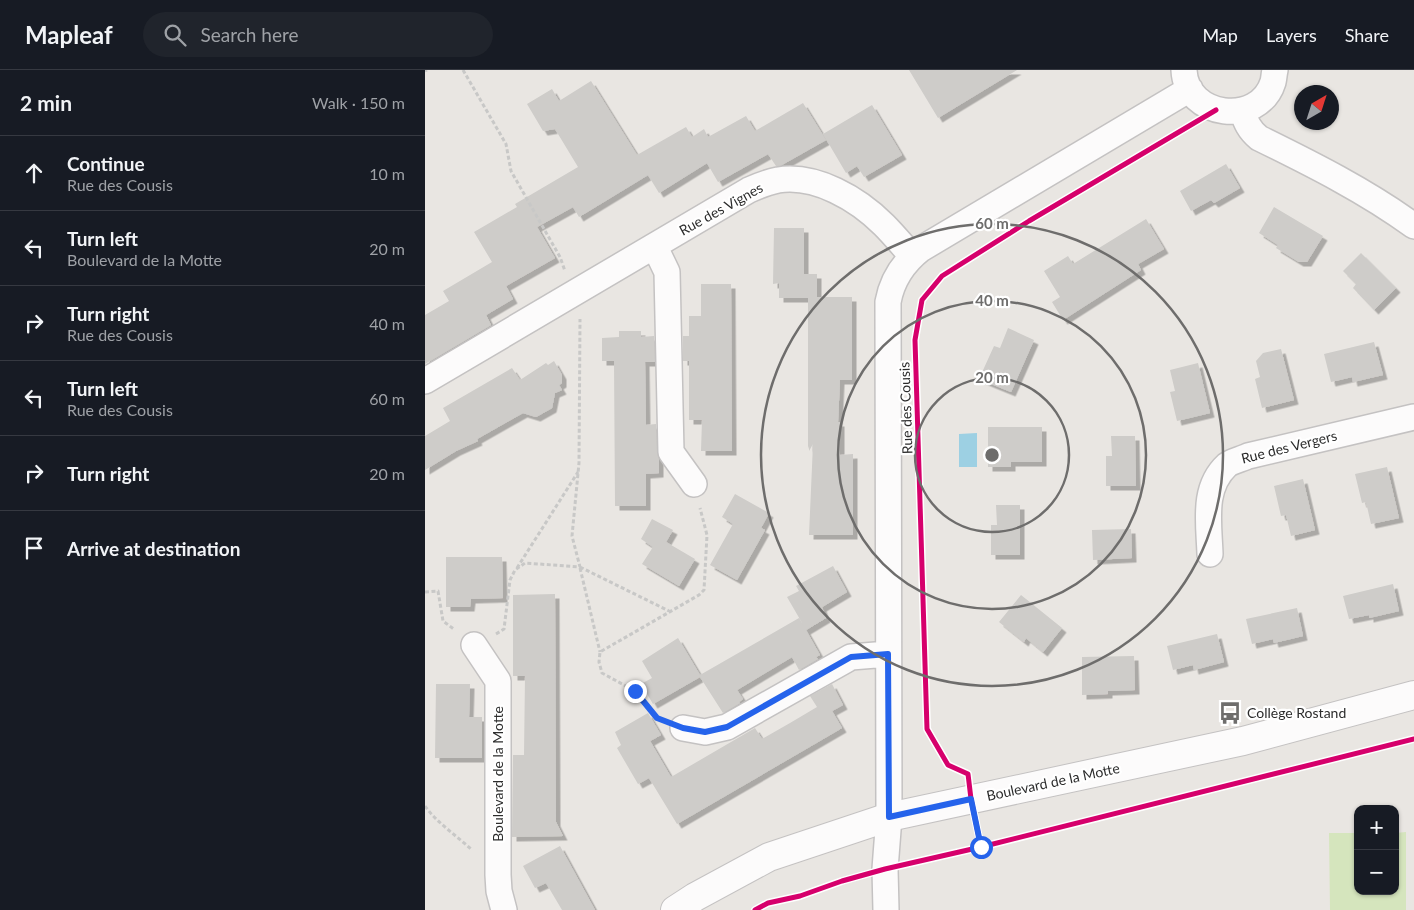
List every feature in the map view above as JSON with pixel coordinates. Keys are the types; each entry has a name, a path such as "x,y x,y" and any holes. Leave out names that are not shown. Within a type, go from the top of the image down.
{"street":[{"path":"1187,80 1199,100 1210,108 1224,112 1242,111 1254,106 1265,96 1273,82 1275,70"},
{"name":"Rue des Cousis","path":"886,910 885,869 889,817 888,302 891,288 896,277 912,256 1187,80"},
{"path":"1242,111 1251,132 1259,138 1316,166 1390,208 1414,226"},
{"name":"Rue des Vignes","path":"425,381 749,190 765,184 791,179 805,180 819,184 850,199 884,225 912,256"},
{"path":"655,247 667,272 671,452 694,484"},
{"name":"Rue des Vergers","path":"1210,554 1209,496 1215,481 1228,464 1248,456 1414,417"},
{"name":"Boulevard de la Motte","path":"474,645 498,681 498,875 499,891 504,910"},
{"path":"683,728 705,732 727,727 851,657 888,654"},
{"name":"Boulevard de la Motte","path":"675,910 695,897 769,857 889,817 1243,741 1414,695"}],"path":[{"path":"463,70 506,144 511,171 560,257 580,308 579,472 572,536 600,652 599,662 602,673 635,691 657,718 683,728"},
{"path":"425,592 438,591 443,621 474,645 504,629 510,580 579,472"},
{"path":"600,652 699,596 704,590 707,535 694,484"},
{"path":"515,570 525,563 580,567 670,611"},
{"path":"425,806 432,816 449,829 498,875"}],"green space":[{"path":"1406,832 1406,910 1330,910 1329,833 1354,833 1354,895 1399,895 1399,833"}],"water":[{"path":"977,433 977,467 959,467 959,434"}],"building":[{"path":"909,70 1017,70 938,118"},
{"path":"591,81 637,155 686,127 692,137 704,129 708,137 746,116 755,131 803,103 826,140 780,166 776,166 768,154 718,182 707,163 659,193 648,175 579,217 573,207 537,227 555,258 506,286 513,299 486,315 491,325 425,364 425,315 449,301 443,291 492,262 474,232 517,207 515,204 578,167 555,129 543,131 527,104 552,89 559,101"},
{"path":"872,105 902,155 864,177 857,166 846,173 823,134"},
{"path":"1226,164 1240,188 1214,203 1211,200 1191,211 1180,191"},
{"path":"1274,207 1323,236 1307,262 1299,262 1276,248 1278,245 1259,233"},
{"path":"1146,219 1164,249 1138,264 1141,270 1063,320 1052,302 1060,297 1044,271 1068,256 1073,264"},
{"path":"774,228 804,228 804,274 817,274 817,297 852,297 852,380 840,380 838,422 840,422 840,455 853,454 853,535 809,535 813,444 809,451 808,298 779,298 779,283 773,284"},
{"path":"1361,253 1396,288 1374,310 1353,288 1356,284 1343,271"},
{"path":"701,284 731,284 732,451 701,451 702,420 689,420 689,361 683,361 683,336 689,336 689,316 701,316"},
{"path":"1008,328 1034,340 1011,392 979,379 994,346 1000,348"},
{"path":"619,331 641,331 641,337 654,336 655,362 645,362 646,425 656,424 659,473 646,474 646,506 615,506 614,361 602,361 602,338 619,337"},
{"path":"1374,342 1383,375 1353,382 1352,377 1331,382 1324,354"},
{"path":"1281,349 1294,400 1262,408 1255,379 1260,377 1256,361 1263,353"},
{"path":"554,361 562,375 562,383 559,385 562,390 555,393 552,408 536,417 523,413 477,439 478,441 456,451 425,470 425,436 450,421 443,408 512,368 520,380 546,363 548,365"},
{"path":"1198,363 1210,413 1177,421 1170,392 1175,391 1170,370"},
{"path":"988,427 1042,427 1042,462 1011,462 1011,467 988,467"},
{"path":"1111,436 1135,436 1136,486 1106,486 1106,456 1112,456"},
{"path":"1387,467 1399,518 1371,524 1366,502 1362,503 1355,474"},
{"path":"1303,479 1315,530 1291,536 1286,515 1281,516 1274,486"},
{"path":"735,494 769,513 761,528 765,530 737,580 710,565 733,524 722,517"},
{"path":"996,505 1020,505 1020,555 991,555 991,525 997,525"},
{"path":"652,519 673,530 666,542 695,559 679,586 642,564 653,547 641,539"},
{"path":"1131,529 1132,558 1093,560 1092,530"},
{"path":"446,557 502,557 503,598 471,599 470,607 446,607"},
{"path":"833,566 847,592 822,607 826,618 806,630 820,655 816,657 818,659 799,670 792,657 737,690 743,699 740,703 723,713 700,677 653,704 641,684 652,678 642,661 678,638 700,675 799,618 805,628 787,597 799,591 796,586"},
{"path":"1393,584 1399,611 1369,618 1369,615 1349,619 1343,596"},
{"path":"555,594 556,822 563,836 512,837 513,755 524,755 525,676 513,676 513,595"},
{"path":"1021,595 1062,628 1043,652 1026,638 1024,642 999,622"},
{"path":"1297,608 1303,636 1274,643 1273,639 1252,644 1246,619"},
{"path":"1217,634 1224,662 1194,670 1193,665 1173,670 1167,646"},
{"path":"1134,656 1135,690 1108,691 1108,694 1082,695 1082,657"},
{"path":"436,684 470,684 469,717 482,717 482,758 435,758"},
{"path":"832,684 843,705 832,711 842,728 677,824 649,778 638,784 617,748 621,745 615,732 648,713 661,735 650,741 671,777 755,728 762,739 790,723 817,707 810,696"},
{"path":"560,846 595,910 562,910 546,883 535,888 523,866"}],"cycle path":[{"path":"981,847 968,774 948,765 927,729 915,340 922,300 942,276 1029,221 1216,110"},
{"path":"755,910 768,903 800,896 842,881 885,869 981,847 1414,739"}],"place":[{"name":"Collège Rostand","path":"1230,713"}],"route":[{"path":"635,691 657,718 683,728 705,732 727,727 851,657 888,654 889,817 971,799 981,847"}]}
